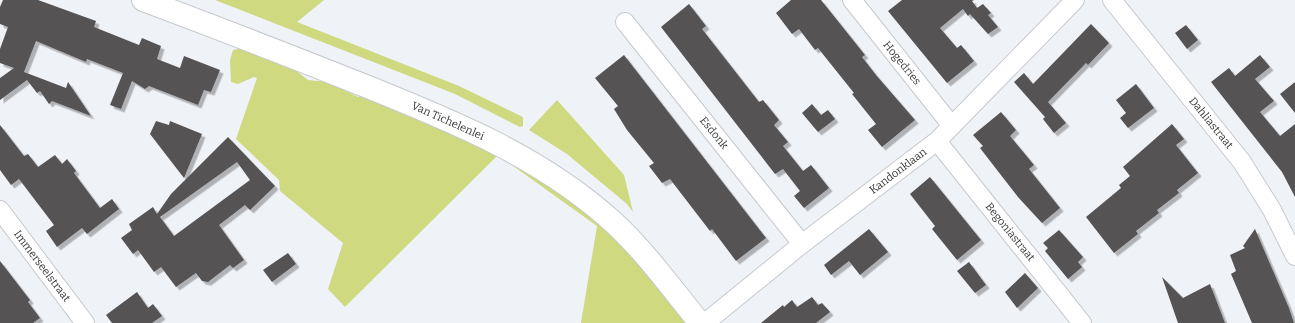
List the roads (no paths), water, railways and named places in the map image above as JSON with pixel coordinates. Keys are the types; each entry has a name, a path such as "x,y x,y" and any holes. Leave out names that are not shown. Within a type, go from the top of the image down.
{"street":[{"name":"Van Tichelenlei","path":"143,0 295,57 392,96 458,124 516,152 575,191 612,221 636,246 700,323"},
{"name":"Hogedries","path":"852,0 952,126"},
{"name":"Kandonklaan","path":"705,323 802,244 938,141 1075,0"},
{"name":"Dahliastraat","path":"1112,0 1242,162 1272,210 1295,256"},
{"name":"Esdonk","path":"625,22 802,244"},
{"name":"Begoniastraat","path":"938,141 1082,323"},
{"name":"Immerseelstraat","path":"0,210 85,323"}]}
